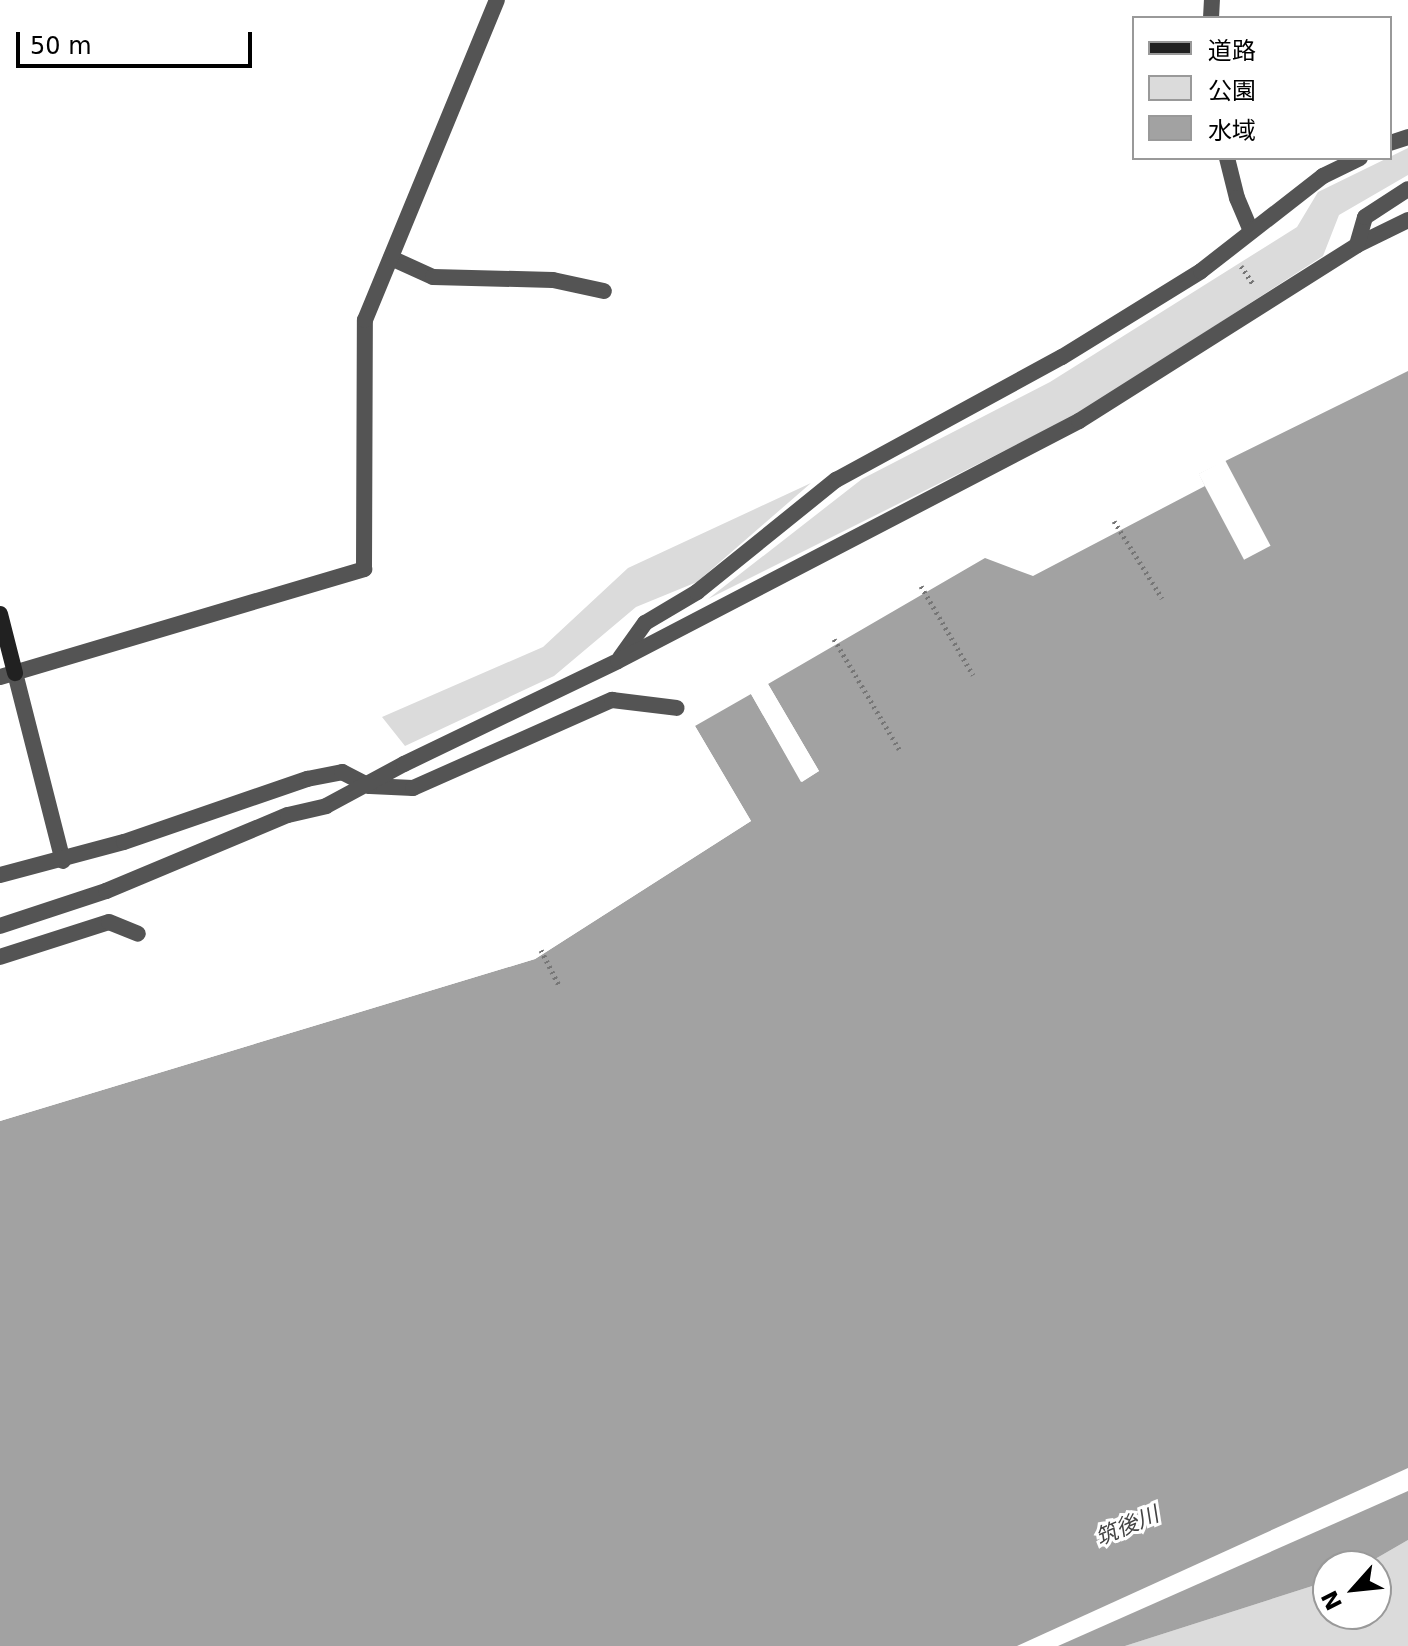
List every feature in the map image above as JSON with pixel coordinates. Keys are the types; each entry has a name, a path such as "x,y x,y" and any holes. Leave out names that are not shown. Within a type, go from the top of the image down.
{"main road":[{"path":"0,614 7,675"}],"street":[{"path":"63,861 7,675 364,569 365,320 497,0"},
{"path":"1228,160 1237,198 1251,231"},
{"path":"618,661 645,623 697,592 836,480 1062,357 1201,271 1323,176 1356,160"},
{"path":"1357,245 1365,217 1408,189"},
{"path":"0,926 106,891 288,815 326,806 370,786 404,764 618,661 1079,421 1263,302 1357,245 1408,220"},
{"path":"391,258 433,277 553,280 604,291"},
{"path":"0,875 63,861 307,779 342,772 370,786 413,788 612,700 677,708"},
{"path":"0,957 109,922 138,934"}],"path":[{"path":"1230,248 1263,302"},
{"path":"1114,521 1162,598"},
{"path":"921,586 973,675"},
{"path":"834,639 899,749"},
{"path":"541,950 559,985"}],"green space":[{"path":"1408,148 1408,175 1339,215 1323,256 1080,413 708,599 862,479 1050,382 1297,227 1318,192 1383,160 1392,160 1392,156"},
{"path":"811,483 697,582 636,607 554,676 405,746 382,717 543,647 628,568"},
{"path":"1408,1540 1408,1646 1125,1646 1312,1586 1312,1630 1392,1630 1391,1550"}],"water":[{"name":"筑後川","path":"1408,371 1408,1540 1391,1550 1312,1550 1312,1586 1125,1646 0,1646 0,1121 535,959 751,821 695,726 751,694 802,782 819,771 768,684 985,558 1033,576 1205,486 1199,474"}],"pier":[{"path":"1225,460 1271,546 1244,560 1199,474"},
{"path":"768,684 819,771 801,782 751,694 754,692 803,776 814,770 765,686"},
{"path":"695,726 751,821 535,959 0,1121 0,1117 533,955 746,820 692,729"},
{"path":"1408,1468 1408,1491 1058,1646 1017,1646"}]}
